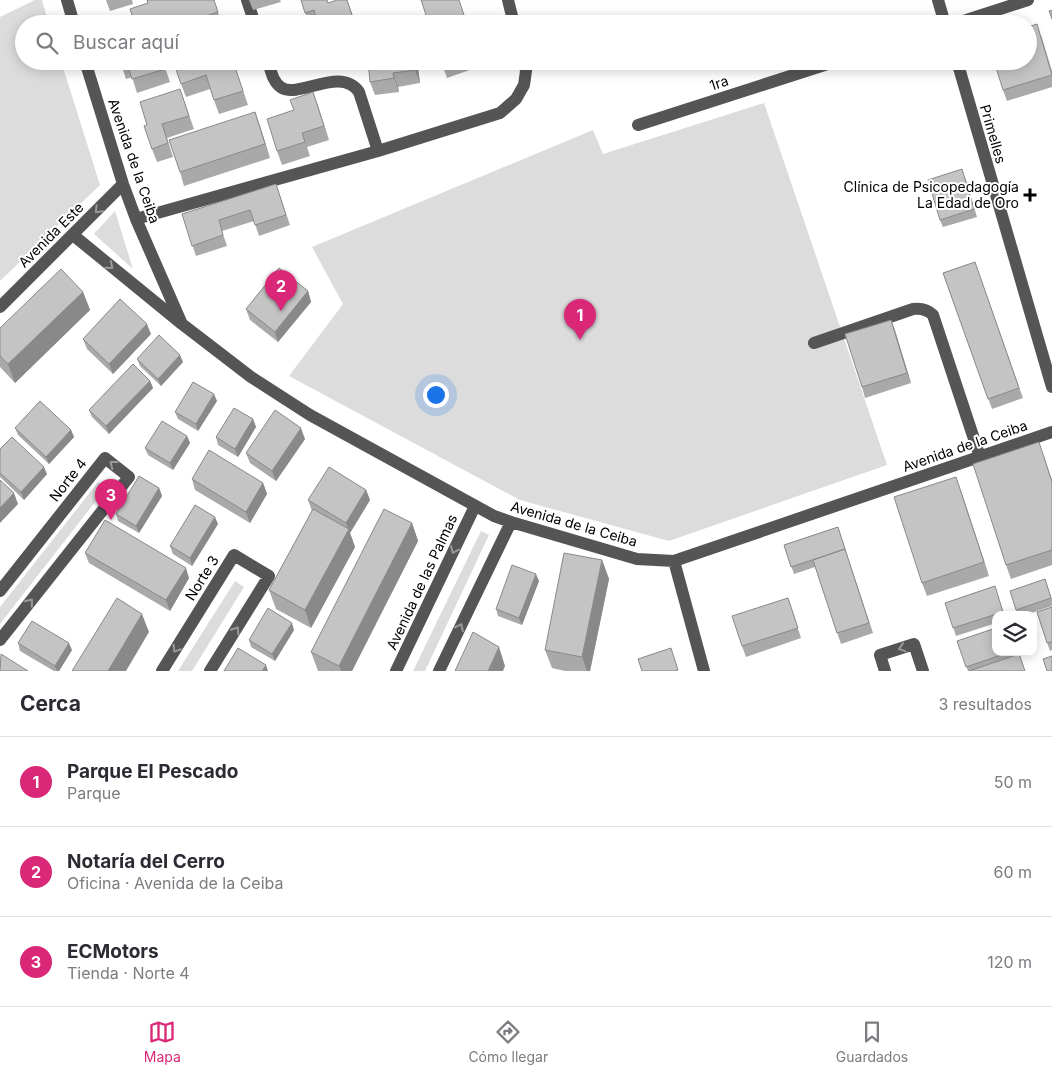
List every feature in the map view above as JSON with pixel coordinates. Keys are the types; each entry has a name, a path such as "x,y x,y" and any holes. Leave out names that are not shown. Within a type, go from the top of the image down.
{"street":[{"path":"67,0 71,15"},
{"path":"247,0 252,15"},
{"path":"508,0 512,15"},
{"path":"938,0 943,15"},
{"path":"982,15 1028,0"},
{"name":"Avenida de la Ceiba","path":"89,70 123,184 136,219 182,324"},
{"path":"271,70 273,78 283,88 291,91 324,83 342,82 349,83 355,87 359,92 378,152"},
{"path":"136,219 378,152 500,113 516,99 524,85 526,70"},
{"name":"1ra","path":"638,125 809,70"},
{"name":"Primelles","path":"959,70 1052,388"},
{"name":"Avenida Este","path":"0,307 123,184"},
{"name":"Avenida de la Ceiba","path":"73,235 251,378 310,415 494,516 637,559 674,561 1052,432"},
{"path":"814,343 913,309 920,308 930,311 933,315 980,457"},
{"name":"Norte 4","path":"0,591 105,458 129,477 0,640"},
{"name":"Avenida de las Palmas","path":"396,671 475,506"},
{"path":"439,671 511,522"},
{"name":"Norte 3","path":"162,671 234,555 269,576 210,671"},
{"path":"674,561 704,671"},
{"path":"885,671 880,654 914,644 923,671"}],"shaded area":[{"path":"35,0 42,0 46,15 15,15 15,70 64,70 100,185 0,281 0,17"},
{"path":"764,103 887,465 669,541 520,500 289,376 343,304 312,247 593,130 603,154"},
{"path":"115,211 133,269 94,234"},
{"path":"98,482 106,488 0,624 0,607"},
{"path":"481,531 489,535 425,671 413,671"},
{"path":"235,581 244,587 192,671 178,671"}],"building":[{"path":"147,0 214,0 218,12 209,15 132,15 130,9 148,3"},
{"path":"301,0 327,0 328,3 337,0 347,0 352,15 315,15 314,10 305,13"},
{"path":"421,0 459,0 464,15 426,15"},
{"path":"1037,24 1052,75 1003,90 997,70 1037,70"},
{"path":"129,70 162,70 132,79"},
{"path":"176,70 236,70 243,91 214,100 206,75 181,84"},
{"path":"369,70 415,70 393,73 394,78 370,82"},
{"path":"180,89 189,116 162,124 168,143 152,149 144,126 147,125 140,102"},
{"path":"313,92 324,126 302,133 305,142 277,151 267,119 294,110 290,100"},
{"path":"255,112 265,144 180,172 169,140"},
{"path":"962,169 974,209 940,220 928,180"},
{"path":"276,184 286,215 255,225 250,210 219,220 223,235 192,246 182,214"},
{"path":"975,262 1019,388 988,399 943,273"},
{"path":"279,268 308,291 275,332 246,309"},
{"path":"61,269 83,292 8,364 0,356 0,328"},
{"path":"120,299 147,324 109,364 83,339"},
{"path":"891,320 907,373 862,387 845,334"},
{"path":"159,335 180,355 158,379 137,359"},
{"path":"133,364 150,381 106,426 89,410"},
{"path":"193,382 214,394 196,424 175,412"},
{"path":"40,401 71,430 46,457 15,428"},
{"path":"234,408 253,419 235,449 216,437"},
{"path":"275,410 301,428 272,471 246,453"},
{"path":"162,421 187,436 170,463 145,448"},
{"path":"12,437 44,467 21,492 0,473 0,449"},
{"path":"1039,442 1052,482 1052,550 1006,565 973,464"},
{"path":"209,450 263,483 246,512 192,479"},
{"path":"329,467 366,490 346,523 308,500"},
{"path":"139,476 159,488 136,526 116,514"},
{"path":"956,477 984,562 922,583 894,497"},
{"path":"0,480 14,493 0,508"},
{"path":"195,505 215,517 190,558 170,546"},
{"path":"313,509 349,529 305,610 269,590"},
{"path":"384,509 412,523 339,666 311,652"},
{"path":"105,520 186,568 166,600 85,553"},
{"path":"838,527 845,549 791,567 784,545"},
{"path":"845,549 869,623 837,633 813,560"},
{"path":"564,553 602,560 582,657 545,650"},
{"path":"512,565 536,574 519,618 496,609"},
{"path":"1045,579 1051,598 1016,610 1010,591"},
{"path":"995,586 1003,611 992,611 992,616 953,628 945,603"},
{"path":"117,598 142,614 108,671 72,671"},
{"path":"788,598 798,628 742,646 732,616"},
{"path":"1052,607 1052,642 1047,643 1037,612"},
{"path":"268,608 292,623 272,654 249,640"},
{"path":"32,621 69,643 55,666 18,643"},
{"path":"992,629 992,656 998,656 966,667 957,641"},
{"path":"473,632 499,647 488,671 455,671"},
{"path":"238,648 266,665 262,671 224,671"},
{"path":"671,648 678,670 642,671 638,659"},
{"path":"1,654 28,671 0,671"},
{"path":"1013,656 1020,656 1025,671 969,671"},
{"path":"1052,656 1052,671 1047,671 1043,659"}],"place":[{"name":"Clínica de Psicopedagogía La Edad de Oro","path":"1030,195"},
{"name":"Notaría del Cerro","path":"281,311"},
{"name":"Parque El Pescado","path":"580,340"},
{"name":"ECMotors","path":"111,520"}]}
